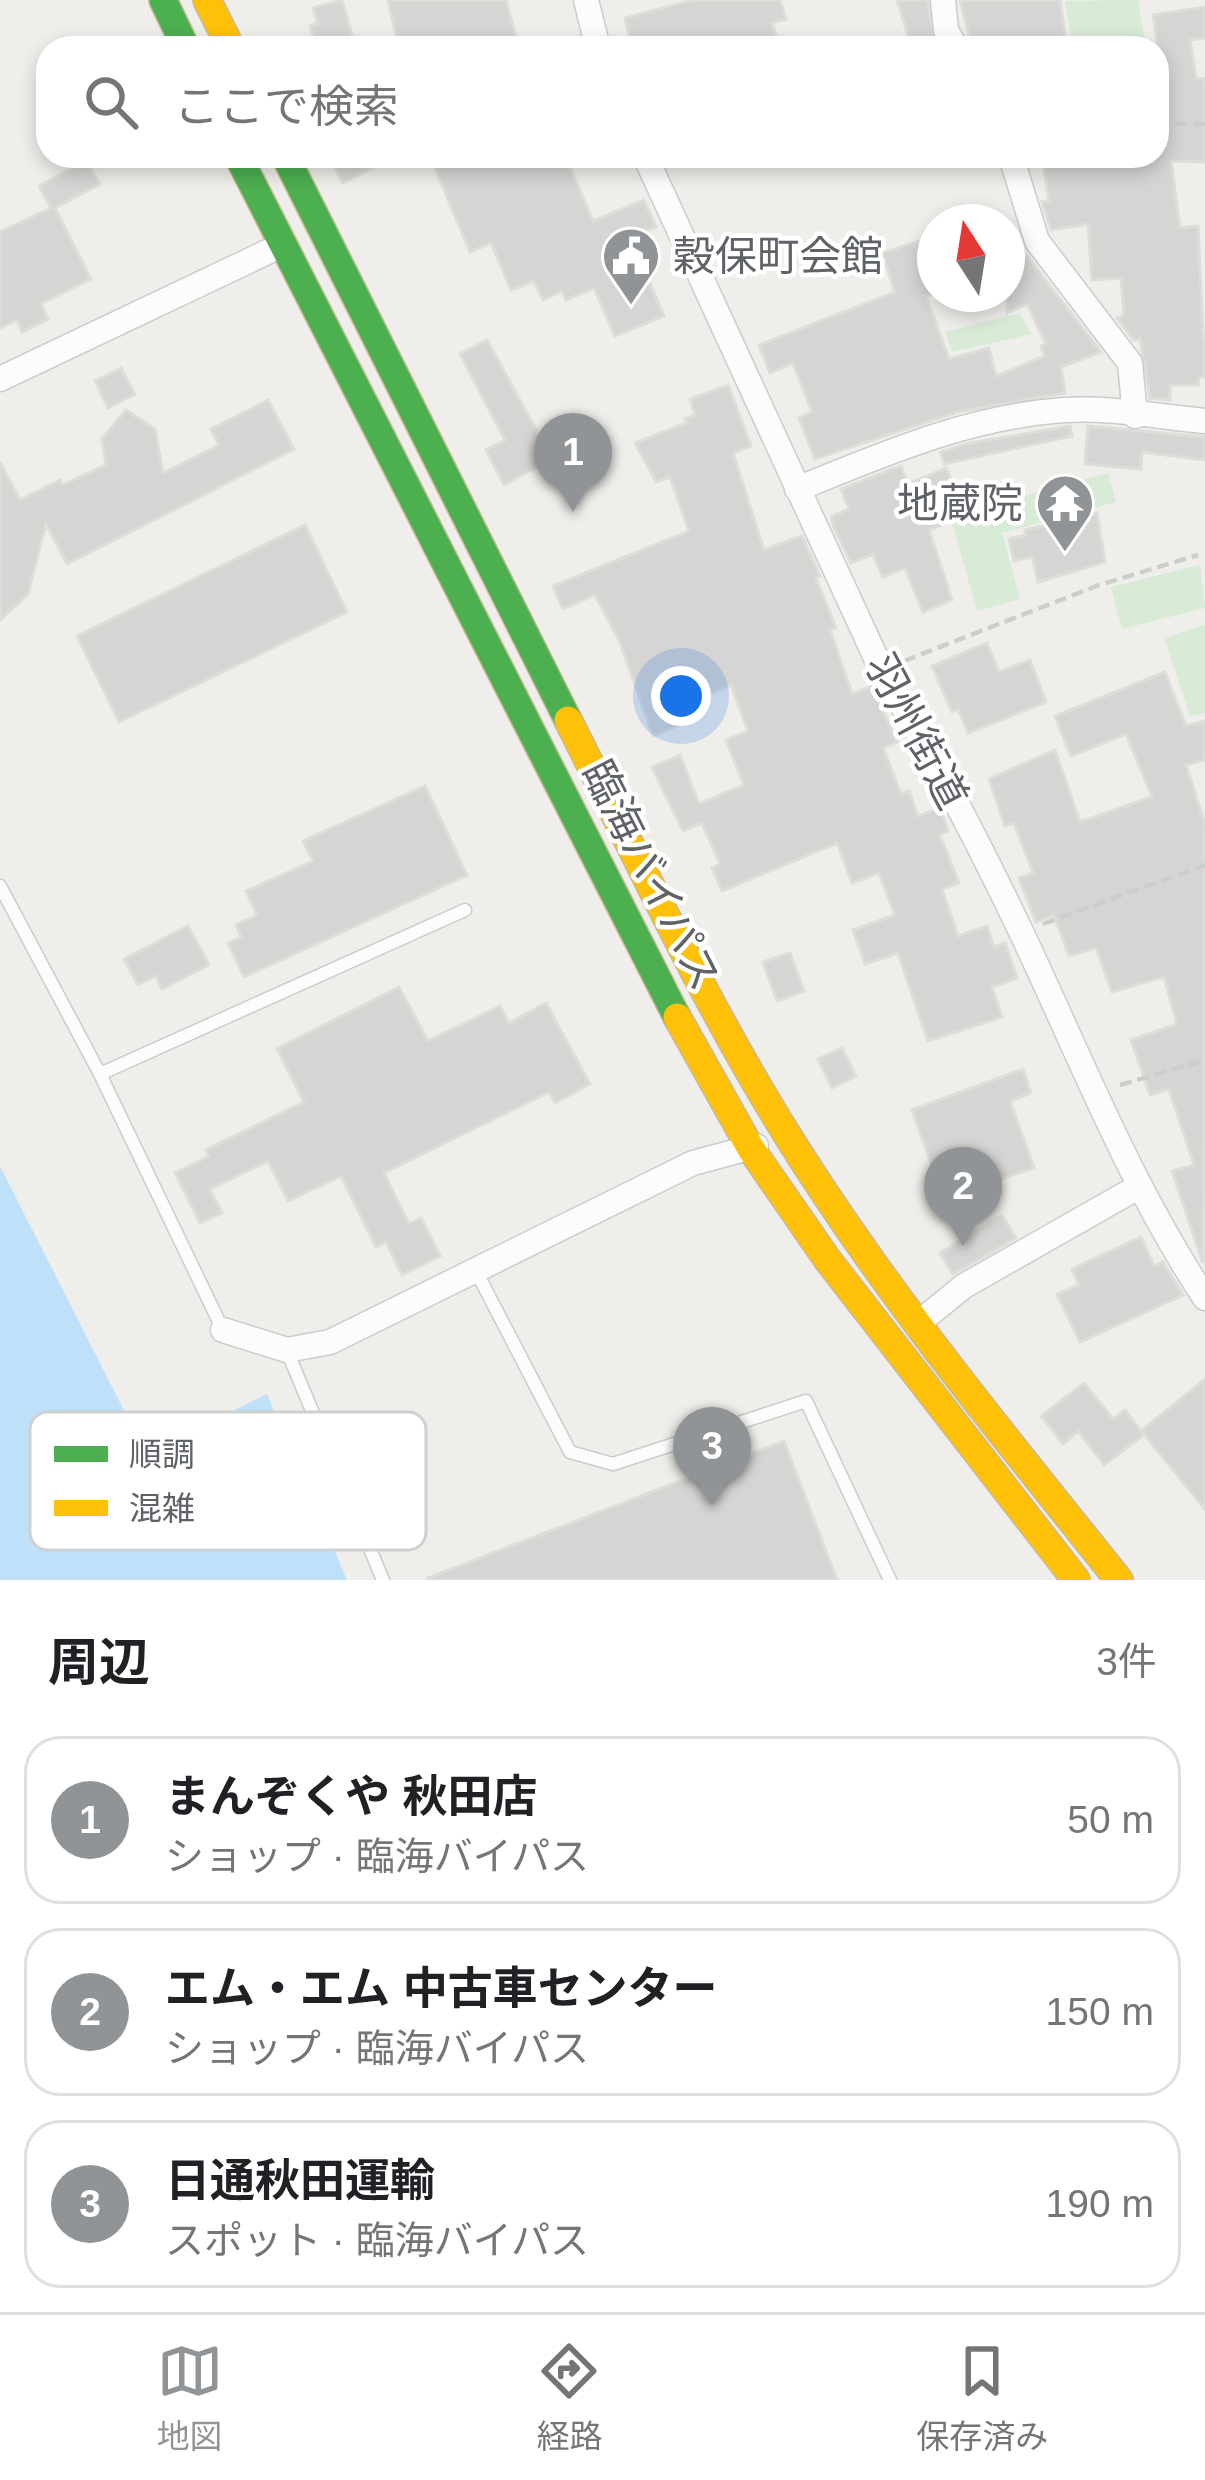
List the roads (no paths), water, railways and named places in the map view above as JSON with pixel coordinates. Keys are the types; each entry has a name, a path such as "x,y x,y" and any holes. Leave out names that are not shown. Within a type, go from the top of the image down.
{"highway":[{"path":"163,0 180,36"},
{"path":"217,2 227,36"},
{"name":"臨海バイパス","path":"244,168 649,968 752,1148 826,1259 1076,1580"},
{"name":"臨海バイパス","path":"291,168 690,962 786,1133 916,1325 1119,1580"}],"street":[{"path":"586,0 595,36"},
{"path":"943,0 949,36"},
{"name":"羽州街道","path":"650,168 882,670 928,748 1021,933 1091,1094 1138,1187 1205,1298"},
{"path":"1015,168 1037,241 1130,362 1135,416"},
{"path":"0,379 282,245"},
{"path":"797,489 937,433 1069,409 1205,421"},
{"path":"223,1330 286,1350 330,1342 693,1163 752,1148 786,1133"},
{"path":"916,1325 964,1286 1138,1187"}],"lane":[{"path":"0,886 100,1074 223,1330"},
{"path":"100,1074 465,910"},
{"path":"476,1271 570,1452 613,1464 806,1401 890,1580"},
{"path":"286,1350 312,1412"},
{"path":"370,1550 383,1580"}],"water":[{"path":"0,1166 125,1412 30,1412 30,1550 334,1550 347,1580 0,1580"},
{"path":"267,1394 275,1412 231,1412"}],"place":[{"name":"穀保町会館","path":"631,307"},
{"name":"まんぞくや 秋田店","path":"573,512"},
{"name":"地蔵院","path":"1065,554"},
{"name":"エム・エム 中古車センター","path":"963,1246"},
{"name":"日通秋田運輸","path":"712,1506"}]}
